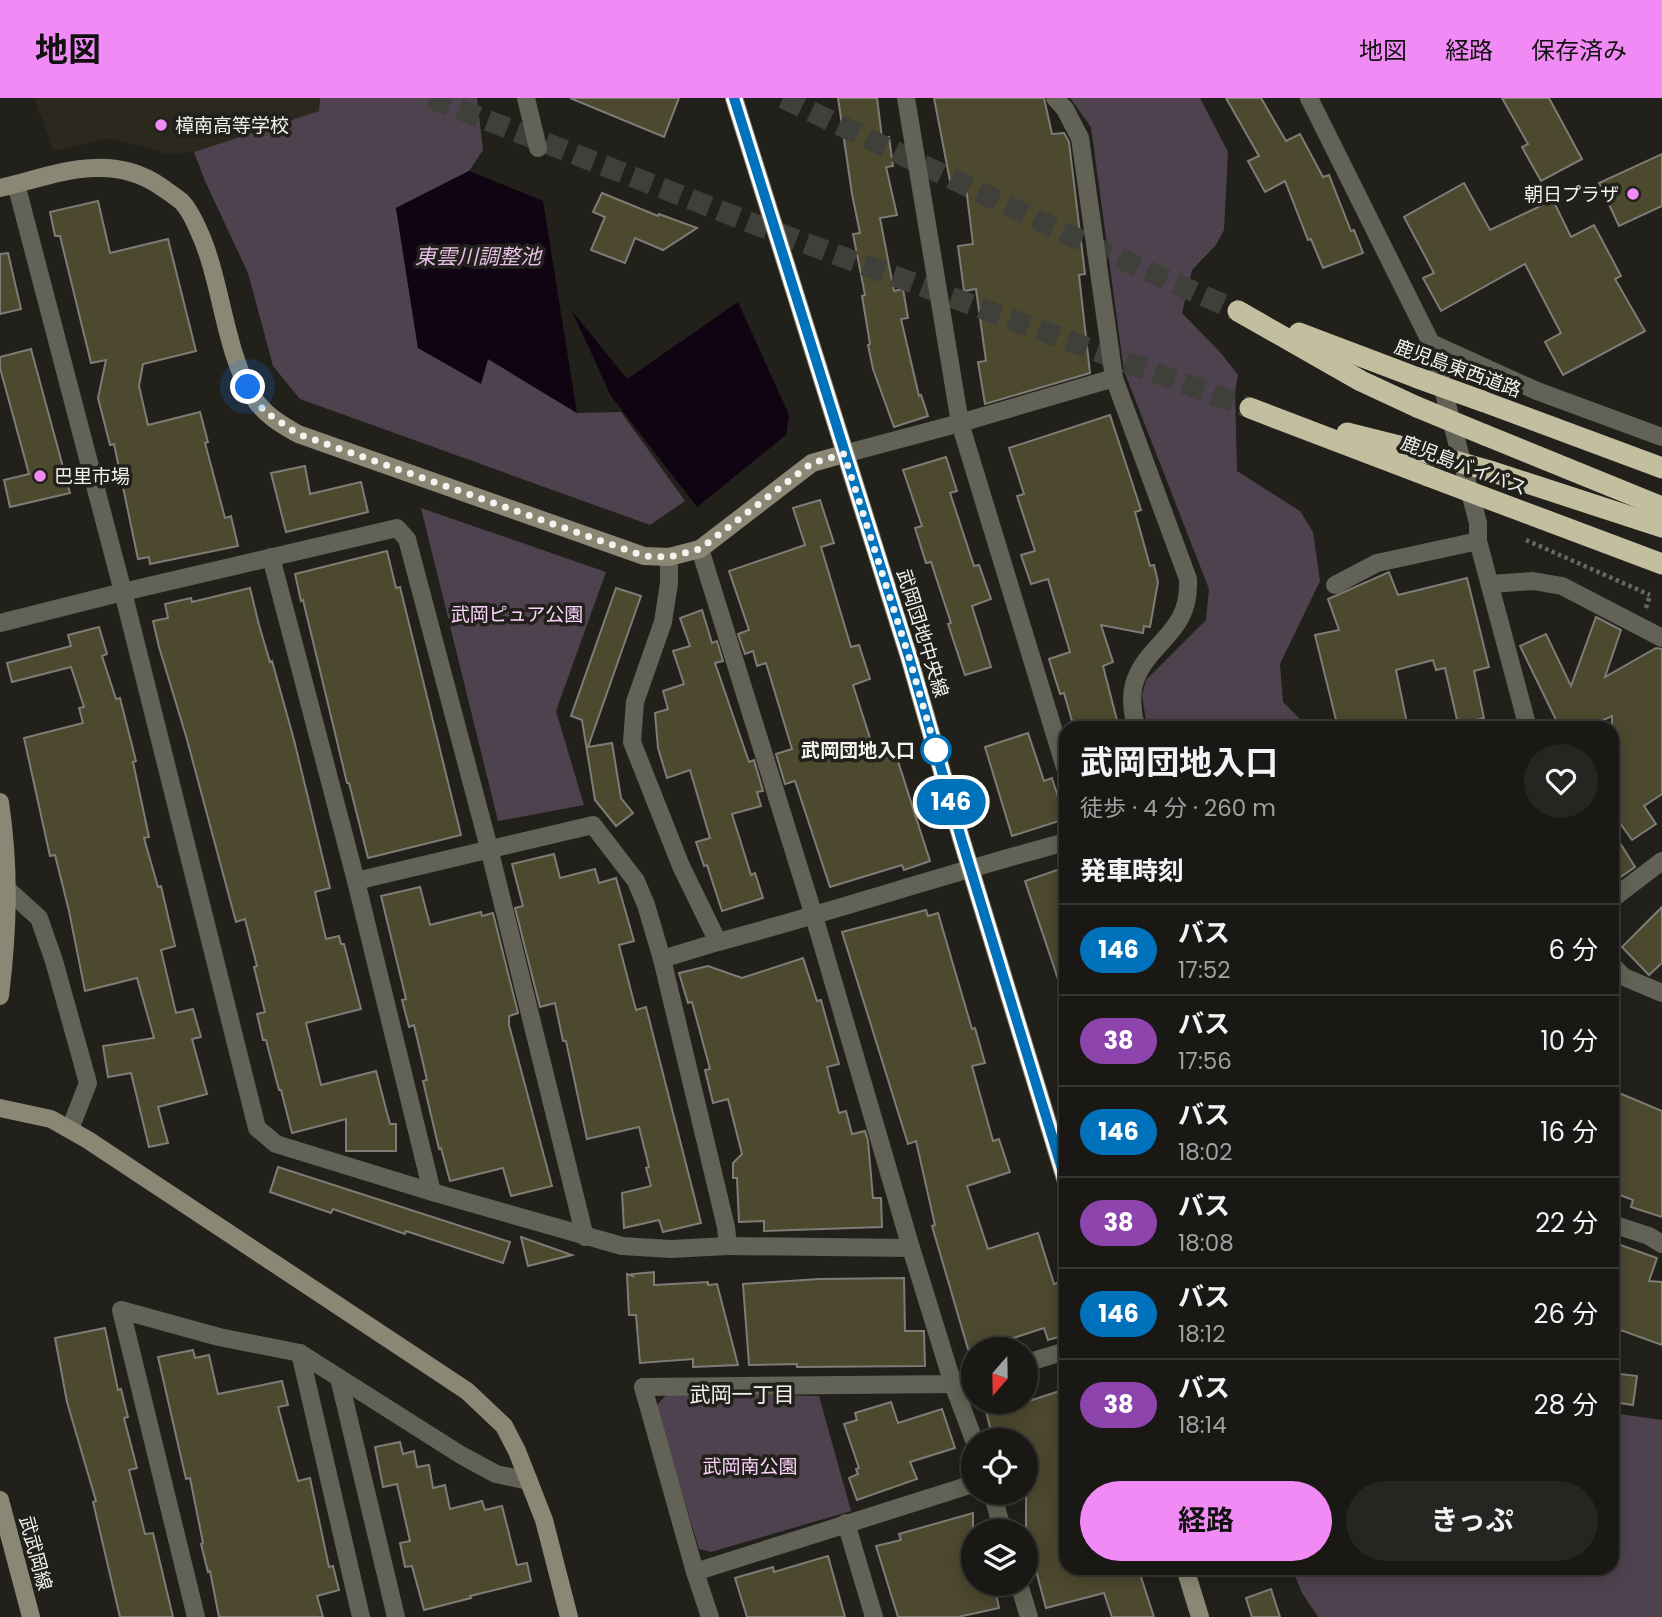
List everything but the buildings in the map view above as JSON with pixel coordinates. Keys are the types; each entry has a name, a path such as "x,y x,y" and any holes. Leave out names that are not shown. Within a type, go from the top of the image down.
{"highway":[{"name":"鹿児島東西道路","path":"1662,468 1238,311 1361,381 1417,407 1662,506"},
{"name":"鹿児島バイパス","path":"1662,527 1490,471 1250,408 1662,564"}],"street":[{"path":"526,98 538,148"},
{"name":"武岡団地中央線","path":"734,98 909,657 1059,1159"},
{"path":"906,98 960,424 1059,748"},
{"path":"1055,98 1065,109 1080,138 1114,378 1188,579 1189,598 1179,623 1142,667 1133,685 1135,721"},
{"path":"1309,98 1431,343 1478,523 1478,541 1526,721"},
{"path":"911,1248 728,1246 671,1250 622,1247 276,1144 257,1128 123,592 8,186 93,168 118,169 155,183 183,203 206,245 238,361 248,387 264,411 298,434 644,556 669,557 700,549 812,463 960,424 1114,378"},
{"path":"1431,343 1537,391 1662,438"},
{"path":"0,624 123,592 397,528 407,539 489,848 585,1237"},
{"path":"1335,585 1377,563 1478,541"},
{"path":"700,549 814,916 911,1248 970,1428"},
{"path":"271,557 356,881 432,1192"},
{"path":"669,557 669,583 663,622 635,702 632,742 681,866 718,943"},
{"path":"1490,584 1533,581 1562,586 1662,638"},
{"path":"0,802 8,889 8,920 0,996"},
{"path":"356,881 593,825 636,881 646,905 662,959 726,1227 728,1246"},
{"path":"662,959 814,916 970,867 1059,844"},
{"path":"1619,894 1662,861"},
{"path":"8,889 38,918 54,961 88,1083 70,1129"},
{"path":"1619,972 1624,977 1662,993"},
{"path":"0,1108 51,1119 70,1129 467,1391 503,1426 517,1451 544,1520 569,1617"},
{"path":"1619,1226 1649,1236 1662,1244"},
{"path":"197,1617 121,1310 219,1336 300,1353 461,1455 496,1474 529,1481"},
{"path":"300,1353 361,1617"},
{"path":"1038,1359 1059,1353"},
{"path":"339,1378 396,1617"},
{"path":"710,1617 643,1387 953,1384 961,1382"},
{"path":"695,1572 961,1488"},
{"name":"武武岡線","path":"0,1500 31,1617"},
{"path":"846,1523 874,1617"},
{"path":"1187,1575 1200,1617"},
{"path":"1023,1596 1029,1617"}],"path":[{"path":"1525,540 1650,596 1646,607"}],"shaded area":[{"name":"樟南高等学校","path":"34,98 320,98 319,111 194,152 167,154 110,138 54,151"}],"green space":[{"path":"320,98 477,98 483,150 469,171 396,208 418,348 481,383 488,359 577,413 621,412 685,501 650,525 300,399 273,366 248,273 194,152 319,111"},
{"path":"1070,98 1200,98 1228,152 1224,230 1216,245 1192,270 1182,313 1238,375 1235,392 1237,471 1300,511 1313,532 1320,581 1280,664 1283,702 1302,721 1146,721 1142,695 1146,680 1206,620 1209,589 1124,371 1091,127"},
{"name":"武岡ピュア公園","path":"421,508 606,572 556,711 584,805 498,821"},
{"name":"武岡南公園","path":"668,1393 819,1396 851,1511 711,1552 699,1549 656,1406"},
{"path":"1619,1414 1662,1420 1662,1617 1318,1617 1302,1593 1295,1575 1619,1575"}],"water":[{"name":"東雲川調整池","path":"469,171 543,201 577,413 488,359 481,384 418,348 396,208"},
{"name":"東雲川調整池","path":"738,302 789,415 786,435 697,507 611,396 572,311 627,379"}],"tunnel":[{"path":"430,98 762,227 1250,408"},
{"path":"783,98 1107,253 1238,311"}],"bus line":[{"name":"146","path":"734,98 909,657 1059,1159"}],"place":[{"name":"樟南高等学校","path":"161,125"},
{"name":"朝日プラザ","path":"1633,194"},
{"name":"巴里市場","path":"40,476"},
{"name":"武岡団地入口","path":"936,750"}],"district":[{"name":"武岡一丁目","path":"742,1395"}],"route":[{"path":"248,387 264,411 298,434 644,556 669,557 700,549 812,463 844,454 939,761 936,750"}]}
